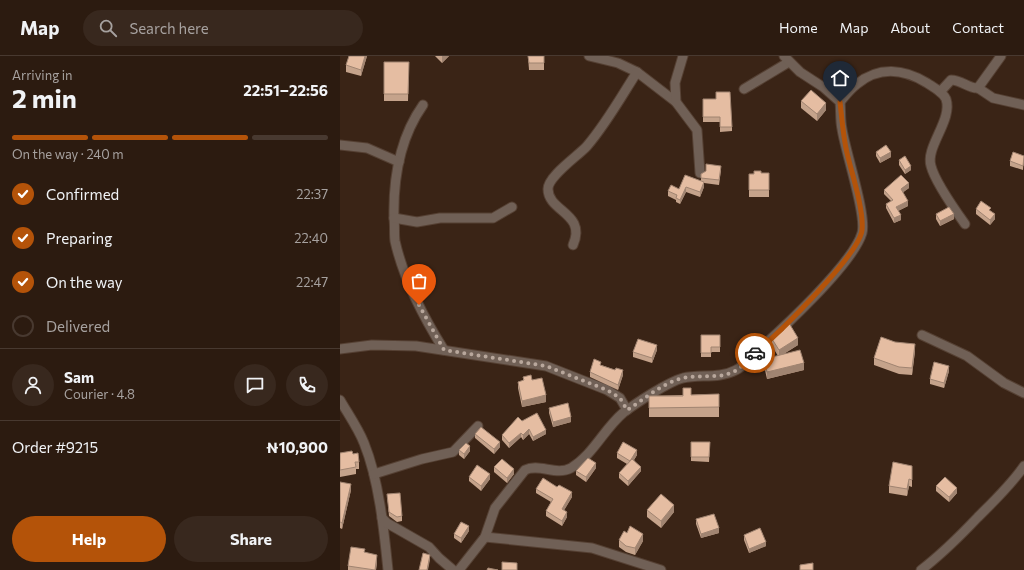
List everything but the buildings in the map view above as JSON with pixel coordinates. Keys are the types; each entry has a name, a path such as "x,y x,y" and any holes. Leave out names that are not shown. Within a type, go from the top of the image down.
{"street":[{"path":"589,56 618,63 637,72 676,102 697,130 700,173"},
{"path":"676,102 675,83 683,56"},
{"path":"978,88 1001,56"},
{"path":"459,570 485,537 495,508 525,470 531,467 561,471 571,468 587,455 602,436 627,410 666,384 684,378 703,378 723,375 737,370 805,305 856,246 862,231 861,216 842,128 840,102 786,59 744,89"},
{"path":"840,102 857,84 872,76 891,70 908,72 940,92 946,98 946,108 932,152 930,165 950,202 965,224"},
{"path":"573,245 577,235 576,226 549,195 548,187 552,179 587,146 637,72"},
{"path":"940,92 951,80 961,81 978,88 993,98 1024,105"},
{"path":"423,105 409,131 398,162 393,201 395,238 398,254 419,305 444,350"},
{"path":"340,145 367,148 398,162"},
{"path":"394,218 417,222 440,218 492,218 512,207"},
{"path":"922,335 967,356 1004,384 1024,393"},
{"path":"340,348 372,345 416,346 546,366 607,390 620,398 627,410"},
{"path":"340,400 364,442 374,474 382,518 388,570"},
{"path":"374,474 422,459 453,452 478,426"},
{"path":"921,570 952,544 977,519 1016,478 1024,466"},
{"path":"382,518 387,523 429,547 453,570"},
{"path":"485,537 592,548 661,570"}],"way so far":[{"path":"419,305 444,350 546,366 607,390 620,398 627,410 646,399 666,384 684,378 703,378 723,375 737,370 755,353"}],"route":[{"path":"755,353 805,305 834,273 856,246 862,231 861,216 842,128 840,102"}]}
